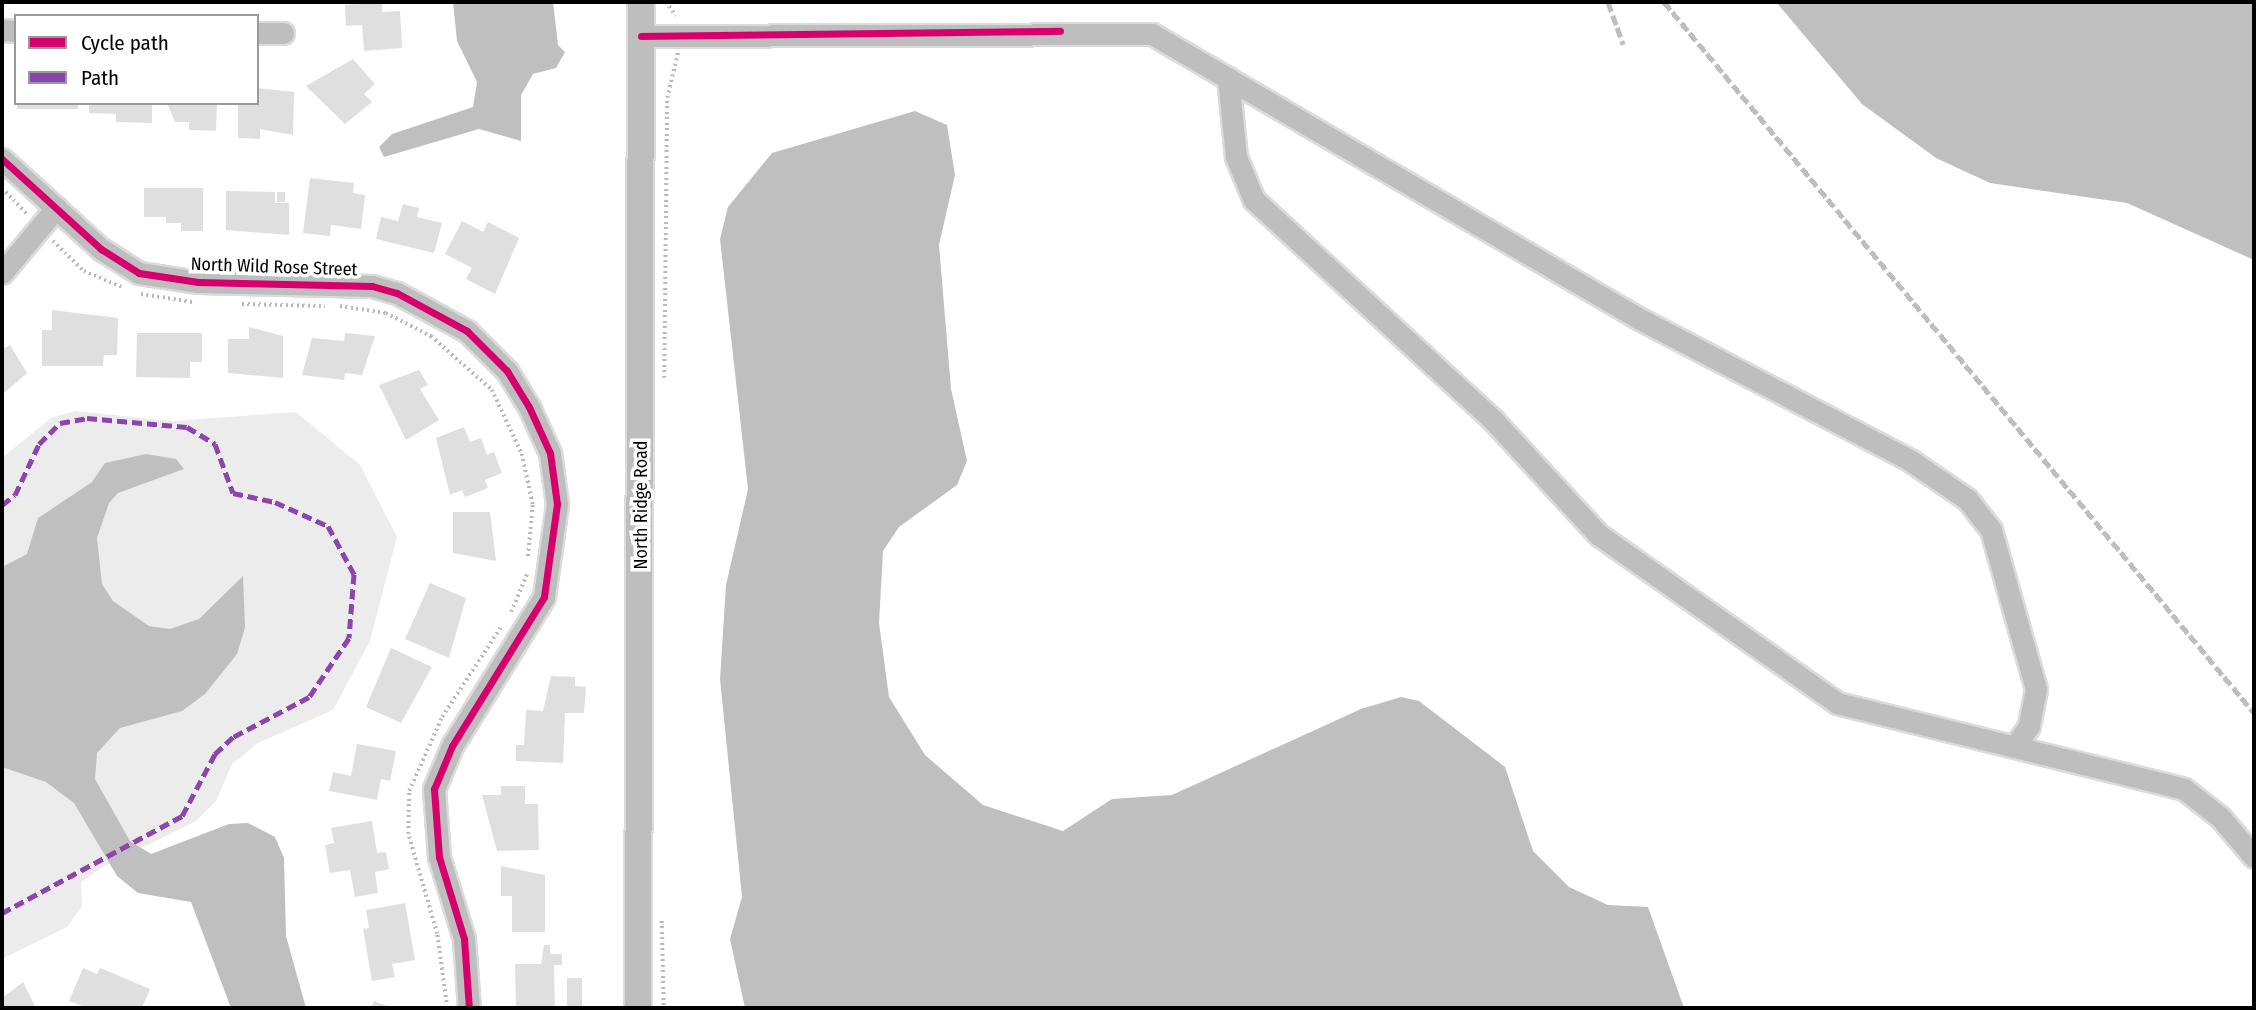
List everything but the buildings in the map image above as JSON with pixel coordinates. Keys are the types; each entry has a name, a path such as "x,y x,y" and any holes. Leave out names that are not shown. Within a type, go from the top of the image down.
{"main road":[{"name":"North Ridge Road","path":"638,1008 641,2"}],"street":[{"path":"641,36 1060,31 1152,34 1638,318 1911,461 1967,499 1991,530 2036,689 2029,726 2015,746"},
{"path":"259,33 283,33"},
{"path":"1228,78 1236,157 1254,200 1494,421 1599,535 1837,703 2184,789 2220,817 2254,857"},
{"name":"North Wild Rose Street","path":"2,159 101,249 139,273 198,282 372,286 397,293 467,331 506,371 529,407 550,453 557,504 544,597 452,746 434,789 433,822 464,939 469,1008"},
{"path":"2,272 56,208"}],"path":[{"path":"664,383 667,98 678,63 676,12 666,2"},
{"path":"2,188 84,271 149,297 202,303"},
{"path":"228,304 386,313 431,336 492,390 522,454 533,505 527,573 510,613 442,717 409,791 408,834 438,934 447,1008"},
{"path":"662,913 664,1008"}],"shaded area":[{"path":"453,2 553,2 558,45 565,52 556,68 533,74 521,95 521,141 479,129 384,157 379,147 392,134 473,107 477,82 457,41"},
{"path":"1776,2 2254,2 2254,260 2127,203 1990,183 1936,158 1862,104"},
{"path":"915,111 947,125 955,175 939,245 951,389 967,461 957,485 899,527 883,551 879,623 889,697 925,755 983,805 1063,831 1112,799 1172,795 1361,709 1401,697 1419,701 1505,767 1533,851 1569,887 1608,905 1648,907 1684,1008 745,1008 730,939 742,897 720,679 726,585 748,489 720,239 728,207 772,153"},
{"path":"75,411 172,421 296,412 360,465 397,537 370,641 333,710 258,743 232,764 216,801 196,821 103,867 81,882 82,906 67,927 2,959 2,458 51,418"},
{"path":"146,454 176,459 184,469 118,493 109,503 97,538 102,584 113,601 149,626 170,629 199,619 243,576 245,628 237,654 205,694 182,711 120,728 97,753 95,779 130,841 151,854 229,824 248,823 275,837 284,858 286,936 306,1008 231,1008 191,902 138,893 117,876 74,803 46,782 2,767 2,567 27,554 38,518 92,482 105,463"}],"railway":[{"path":"1608,2 1623,44"},
{"path":"1664,2 2254,713"}],"marked path":[{"path":"2,505 15,495 39,444 60,423 87,418 187,427 215,444 233,493 275,502 328,526 354,574 349,638 309,697 233,737 215,754 182,816 2,913"}],"cycle path":[{"path":"641,36 1060,31"},
{"path":"2,159 101,249 139,273 198,282 372,286 397,293 467,331 507,371 529,407 550,453 557,504 544,597 452,746 434,789 439,857 464,939 469,1008"}]}
